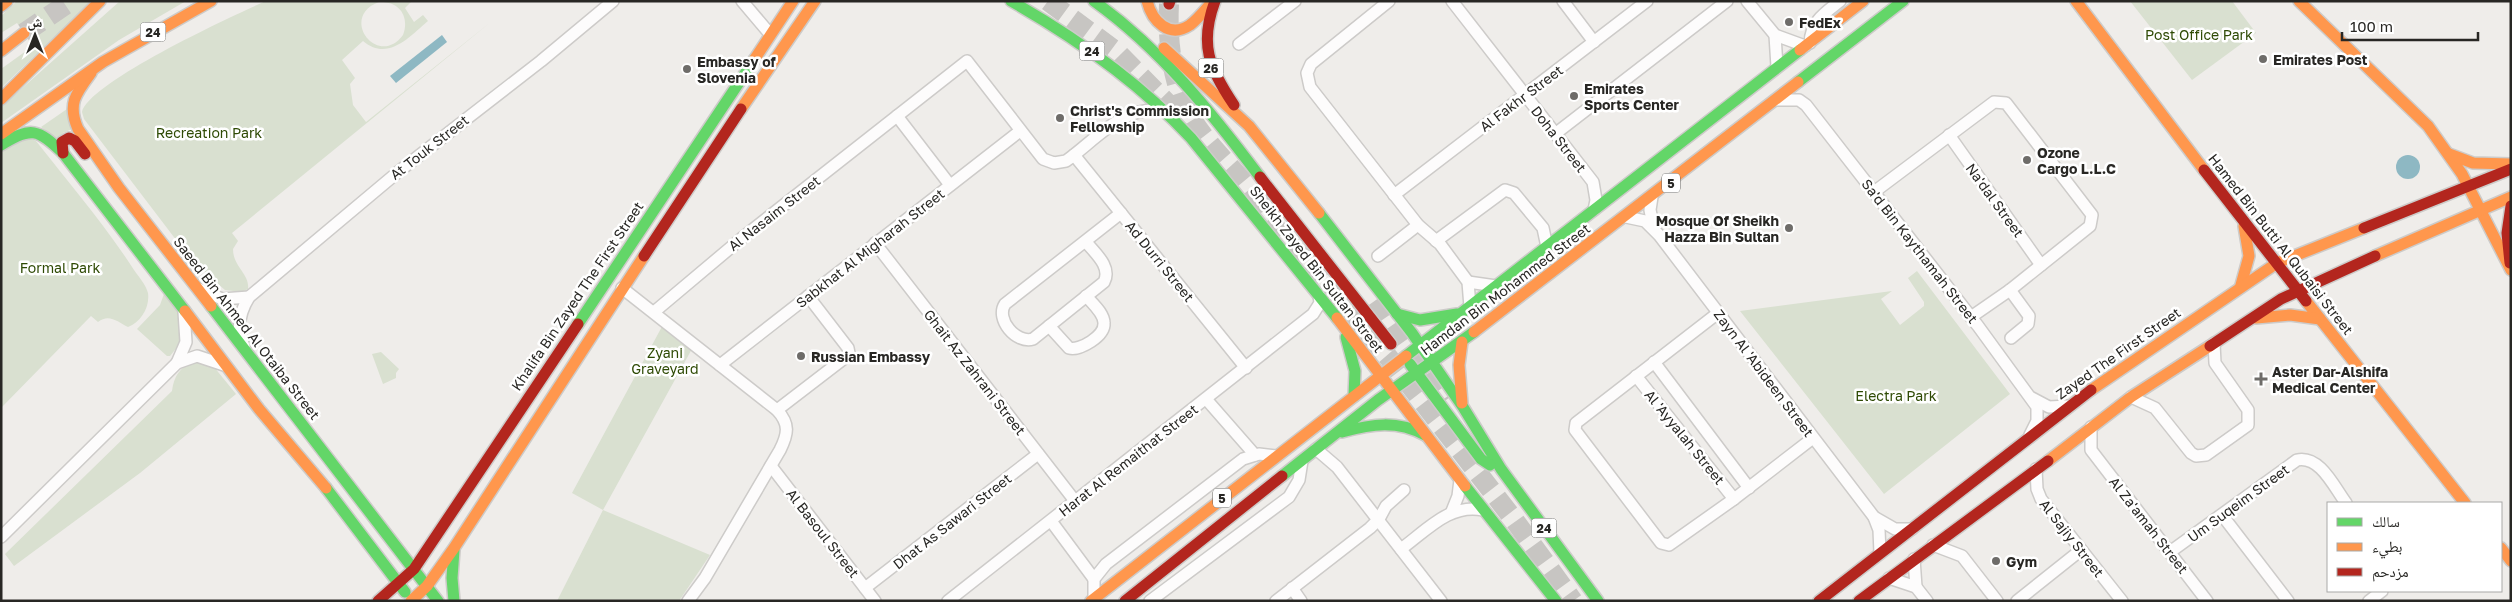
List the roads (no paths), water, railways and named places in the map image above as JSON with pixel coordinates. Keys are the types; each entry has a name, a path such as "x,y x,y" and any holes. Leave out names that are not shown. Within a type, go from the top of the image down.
{"main road":[{"path":"1,6 7,1"},
{"path":"1,99 100,1"},
{"name":"24","path":"1,134 44,101 97,66 180,16 211,1"},
{"name":"Khalifa Bin Zayed The First Street","path":"378,601 399,584 414,568 793,1"},
{"path":"1,145 20,133 33,132 44,135 63,153 182,305 259,409 326,487 412,600 427,586 454,548 622,288 731,124 816,1"},
{"name":"Sheikh Zayed Bin Sultan Street","path":"1011,1 1087,47 1116,68 1166,111 1218,169 1382,375 1483,510 1556,601"},
{"name":"24","path":"1094,1 1164,48 1249,126 1421,345 1501,469 1598,601"},
{"path":"1148,1 1154,21 1161,27 1175,30 1188,26 1213,1"},
{"name":"26","path":"1213,1 1206,31 1208,61 1217,80 1249,126"},
{"name":"Hamdan Bin Mohammed Street","path":"1092,599 1863,1"},
{"name":"Hamdan Bin Mohammed Street","path":"1126,601 1330,437 1392,390 1462,342 1652,197 1903,1"},
{"name":"Hamed Bin Butti Al Qubaisi Street","path":"2076,1 2241,218 2464,502"},
{"path":"2299,1 2428,126 2468,187 2511,270"},
{"path":"1115,15 1151,48 1200,102 1391,344"},
{"path":"1,51 24,33"},
{"name":"Saeed Bin Ahmed Al Otaiba Street","path":"97,66 77,93 72,112 78,129 119,188 438,601"},
{"path":"63,153 62,142 65,139 72,138 106,182 119,188"},
{"path":"2448,154 2473,163 2511,164"},
{"name":"Zayed The First Street","path":"1819,601 2029,435 2240,286 2277,263 2511,169"},
{"path":"1859,601 2131,396 2249,320 2298,290 2511,197"},
{"path":"2511,206 2507,234 2511,270"},
{"path":"2240,286 2248,269 2251,254 2241,218"},
{"path":"1397,314 1420,320 1466,310"},
{"path":"2249,320 2290,315 2320,319"},
{"path":"1335,317 1343,330 1353,356 1356,379 1354,396"},
{"path":"1462,342 1459,376 1463,408"},
{"path":"1398,363 1408,363 1418,372 1482,459 1501,469"},
{"path":"1330,437 1357,428 1393,422 1411,427 1432,441"},
{"path":"454,548 452,578 454,601"},
{"path":"2502,549 2511,561"}],"street":[{"name":"At Touk Street","path":"248,353 240,335 239,325 244,306 249,298 398,172 612,1"},
{"path":"742,1 770,34"},
{"path":"1240,44 1295,1"},
{"path":"1389,1 1310,64 1307,73 1310,87 1418,225 1436,241 1468,282 1466,310"},
{"name":"Doha Street","path":"1452,1 1593,182 1596,200 1594,210"},
{"path":"1563,1 1594,42"},
{"path":"1555,134 1727,1"},
{"path":"1747,1 1775,35 1807,45 1816,22 1836,2"},
{"name":"Al Fakhr Street","path":"1394,194 1594,42 1642,3"},
{"path":"1775,35 1777,67"},
{"name":"Al Nasaim Street","path":"654,312 742,238 968,61 1017,128"},
{"path":"1806,105 1805,87 1810,73"},
{"path":"1776,100 1799,100 1806,105"},
{"path":"1874,192 1994,102 2006,103 2092,215 2090,226 2010,290 1971,318"},
{"name":"Sa'd Bin Kaythamah Street","path":"1806,105 2032,398 2038,414 2037,421 2029,435"},
{"path":"1017,128 1039,155 1048,162 1060,163 1074,155 1108,127 1126,116 1145,110 1166,111"},
{"path":"897,116 950,185"},
{"name":"Sabkhat Al Migharah Street","path":"720,365 950,185 1017,128"},
{"name":"Na'dal Street","path":"1949,135 2041,265"},
{"name":"Ad Durri Street","path":"1074,155 1246,368"},
{"name":"Doha Street","path":"1593,182 1610,189 1620,189"},
{"path":"1436,241 1505,190 1514,193 1543,228 1561,236"},
{"name":"Zayn Al 'Abideen Street","path":"1652,197 1650,210 1654,229"},
{"path":"1086,242 1105,267 1107,275 1104,282 1033,339 1021,339 1003,319 1003,308 1121,214"},
{"name":"Zayn Al 'Abideen Street","path":"1626,217 1645,222 1654,229 1874,517 1879,530 1880,553"},
{"path":"1378,256 1418,225"},
{"path":"1543,228 1547,247"},
{"name":"Ghait Az Zahrani Street","path":"875,243 1075,501"},
{"path":"1468,282 1496,286"},
{"path":"194,285 205,293 222,299 249,298"},
{"path":"622,288 777,410 786,422 787,434 771,466 695,598"},
{"path":"2010,290 2029,316 2028,324 2011,338"},
{"name":"Harat Al Remaithat Street","path":"948,601 1316,311 1320,303 1318,295"},
{"path":"777,410 849,353 848,348 808,296"},
{"path":"1049,326 1068,348 1076,349 1084,346 1102,331 1104,324 1103,318 1086,296"},
{"path":"1,537 177,363 186,342 186,323 182,305"},
{"path":"1718,313 1576,423 1575,430 1661,543 1669,545 1734,499 1813,438"},
{"path":"2131,396 2155,408 2191,453 2196,456 2206,455 2248,425 2248,410 2215,363 2214,343"},
{"path":"177,363 197,356 214,360 230,369"},
{"name":"Al 'Ayyalah Street","path":"1654,362 1748,488"},
{"name":"Al 'Ayyalah Street","path":"1636,376 1734,499"},
{"path":"2032,398 2050,407 2068,406"},
{"name":"Harat Al Remaithat Street","path":"1206,399 1255,455"},
{"path":"2066,446 2091,450 2092,427"},
{"path":"1316,449 1337,467 1438,597 1426,601"},
{"name":"Al Za'amah Street","path":"2091,450 2207,601"},
{"name":"Dhat As Sawari Street","path":"866,588 1038,454"},
{"path":"1094,579 1106,564 1243,459 1255,455 1276,456"},
{"name":"Um Suqeim Street","path":"2170,552 2297,460 2306,458 2315,462 2345,502"},
{"path":"1150,601 1288,497 1299,480 1302,461"},
{"name":"Al Basoul Street","path":"771,466 876,601"},
{"name":"Al Sajiy Street","path":"2036,469 2037,489 2041,499 2122,601"},
{"path":"1452,512 1458,496 1460,480"},
{"path":"1276,601 1379,519 1386,506 1404,490"},
{"path":"1401,549 1452,512 1468,508 1483,510"},
{"path":"2222,515 2288,601"},
{"name":"Zayn Al 'Abideen Street","path":"1874,517 1895,529 1912,529"},
{"name":"Harat Al Remaithat Street","path":"1051,521 1094,579"},
{"path":"1933,545 1962,556 1997,601"},
{"path":"2017,601 2081,550"},
{"path":"1914,559 1916,587 1926,601"},
{"path":"1889,578 1916,587"},
{"name":"Hamdan Bin Mohammed Street","path":"1092,599 1094,579"},
{"path":"1292,588 1301,601"},
{"path":"2369,601 2381,592"}],"water":[{"path":"442,35 447,42 396,83 390,76"},
{"path":"2408,155 2413,156 2419,162 2419,172 2413,178 2408,179 2403,178 2397,172 2396,167 2397,162 2403,156"}],"tunnel":[{"path":"24,33 71,1"},
{"path":"1048,1 1117,52 1173,109"},
{"path":"1169,4 1172,61 1184,103 1198,128 1261,206"},
{"path":"1249,197 1389,358 1515,521 1573,601"},
{"path":"1376,300 1446,400"}],"place":[{"name":"FedEx","path":"1789,22"},
{"name":"Emirates Post","path":"2263,59"},
{"name":"Embassy of Slovenia","path":"687,69"},
{"name":"Emirates Sports Center","path":"1574,96"},
{"name":"Christ's Commission Fellowship","path":"1060,118"},
{"name":"Ozone Cargo L.L.C","path":"2027,160"},
{"name":"Mosque Of Sheikh Hazza Bin Sultan","path":"1789,228"},
{"name":"Russian Embassy","path":"801,356"},
{"name":"Aster Dar-Alshifa Medical Center","path":"2261,379"},
{"name":"Gym","path":"1996,561"}],"park label":[{"name":"Post Office Park","path":"2199,34"},
{"name":"Recreation Park","path":"209,132"},
{"name":"Formal Park","path":"60,267"},
{"name":"Zyani Graveyard","path":"665,360"},
{"name":"Electra Park","path":"1896,395"}]}
